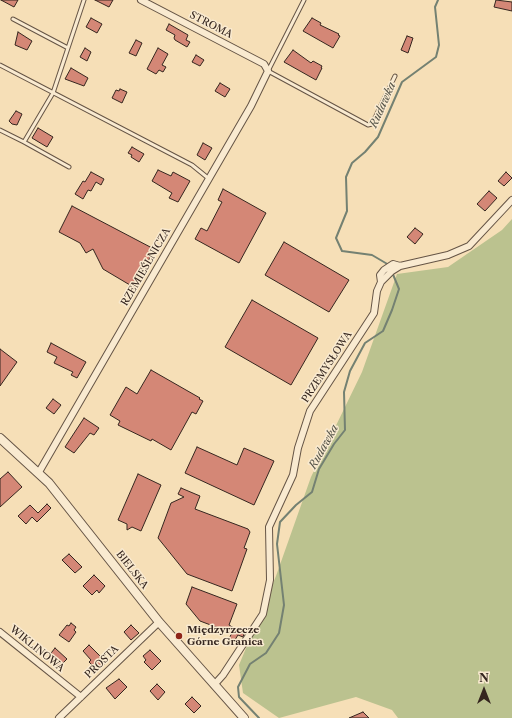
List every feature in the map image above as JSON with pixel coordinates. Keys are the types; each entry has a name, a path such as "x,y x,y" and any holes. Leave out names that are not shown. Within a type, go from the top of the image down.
{"street":[{"name":"STROMA","path":"141,0 264,64 268,71"},
{"name":"RZEMIEŚLNICZA","path":"39,472 251,106 268,71"},
{"name":"PRZEMYSŁOWA","path":"214,685 223,676 263,614 270,580 269,527 293,475 298,448 310,411 374,313 377,291 381,282 392,271 400,266 448,255 469,246 512,200"},
{"name":"PRZEMYSŁOWA","path":"381,282 380,275 384,270 393,264 400,266"},
{"name":"BIELSKA","path":"0,438 39,472 159,622 244,718"},
{"name":"PROSTA","path":"59,718 159,622"},
{"name":"WIKLINOWA","path":"0,632 81,697"}],"lane":[{"path":"24,142 53,93 84,0"},
{"path":"304,0 268,71 368,125 372,124 395,76"},
{"path":"13,19 68,48"},
{"path":"0,65 192,165 208,178"},
{"path":"0,130 69,167"}],"green space":[{"path":"512,219 512,718 398,718 392,710 356,697 279,718 243,693 239,665 276,576 311,477 362,372 397,274 448,267 502,230"}],"building":[{"path":"1,0 18,0 14,7"},
{"path":"95,0 113,0 109,7"},
{"path":"496,0 512,2 512,11 494,7"},
{"path":"91,18 102,24 97,33 86,27"},
{"path":"312,18 321,23 320,25 339,34 338,35 340,36 333,48 303,31"},
{"path":"169,24 188,35 186,40 190,42 187,47 175,40 175,35 166,30"},
{"path":"18,32 32,41 27,50 15,45"},
{"path":"407,36 413,38 408,53 401,50"},
{"path":"136,40 142,43 136,56 129,53"},
{"path":"85,48 91,52 87,61 80,57"},
{"path":"158,48 168,54 162,65 166,67 163,72 159,70 156,74 147,69"},
{"path":"293,50 311,63 313,61 322,66 316,80 284,62"},
{"path":"196,55 204,60 200,66 192,62"},
{"path":"71,68 88,78 84,86 65,79"},
{"path":"220,83 230,89 225,97 215,91"},
{"path":"120,89 127,92 122,103 112,98 116,90 119,91"},
{"path":"16,111 22,114 17,125 12,124 9,121"},
{"path":"38,128 53,137 47,147 32,138"},
{"path":"203,143 212,148 205,160 197,155"},
{"path":"132,147 144,154 139,162 128,153"},
{"path":"158,170 171,176 173,172 190,181 178,202 169,198 172,193 152,181"},
{"path":"91,172 104,179 101,185 96,182 91,191 88,190 83,199 75,194"},
{"path":"506,172 512,178 504,186 498,181"},
{"path":"223,189 266,213 239,263 195,239 201,228 207,231 222,202 218,200"},
{"path":"489,191 497,198 485,211 477,204"},
{"path":"72,206 154,249 135,288 103,269 93,249 86,253 80,243 59,232"},
{"path":"415,228 423,234 415,244 407,237"},
{"path":"284,242 349,280 329,312 265,275"},
{"path":"252,300 318,338 291,385 225,347"},
{"path":"51,343 86,362 77,378 71,375 73,372 54,363 57,357 47,352"},
{"path":"0,349 17,362 0,386"},
{"path":"151,370 203,401 196,414 192,412 171,450 152,439 151,441 118,425 120,421 110,415 126,387 137,394"},
{"path":"53,399 61,405 54,414 46,408"},
{"path":"84,418 99,428 94,435 90,433 74,453 65,447"},
{"path":"197,447 237,465 244,448 274,461 254,505 185,473"},
{"path":"8,472 22,487 0,507 0,479"},
{"path":"138,474 161,485 141,531 132,527 127,530 127,524 118,520"},
{"path":"181,488 200,496 195,509 248,529 250,532 244,548 247,549 232,591 187,574 158,538 171,503 184,497 178,494"},
{"path":"47,504 51,508 37,522 32,517 26,524 18,516 30,505 38,513"},
{"path":"69,554 82,567 75,573 62,560"},
{"path":"94,575 105,586 99,593 97,590 92,595 83,586"},
{"path":"192,587 237,604 229,625 244,634 243,637 238,635 233,643 228,640 232,633 200,621 186,604"},
{"path":"71,623 76,627 74,630 76,632 69,642 59,635 67,625 69,626"},
{"path":"131,625 139,633 131,640 124,632"},
{"path":"89,645 106,662 98,671 89,662 91,660 83,651"},
{"path":"55,648 67,659 59,667 48,657"},
{"path":"150,650 161,661 152,670 144,662 146,660 143,656"},
{"path":"119,679 127,687 115,699 106,688"},
{"path":"157,684 165,692 158,700 150,691"},
{"path":"192,697 201,706 194,713 185,704"},
{"path":"363,712 369,718 349,718"}],"waterway":[{"name":"Rudawka","path":"389,265 372,255 342,251 336,238 347,211 346,177 352,163 365,152 378,137 402,82 436,57 439,45 435,7 438,0"},
{"name":"Rudawka","path":"259,718 239,697 238,687 250,664 266,653 279,633 284,605 277,544 280,522 296,505 312,492 319,469 334,444 345,430 344,392 350,371 365,343 383,331 392,310 399,289 392,272"}],"place":[{"name":"Międzyrzecze Górne Granica","path":"179,636"}]}
